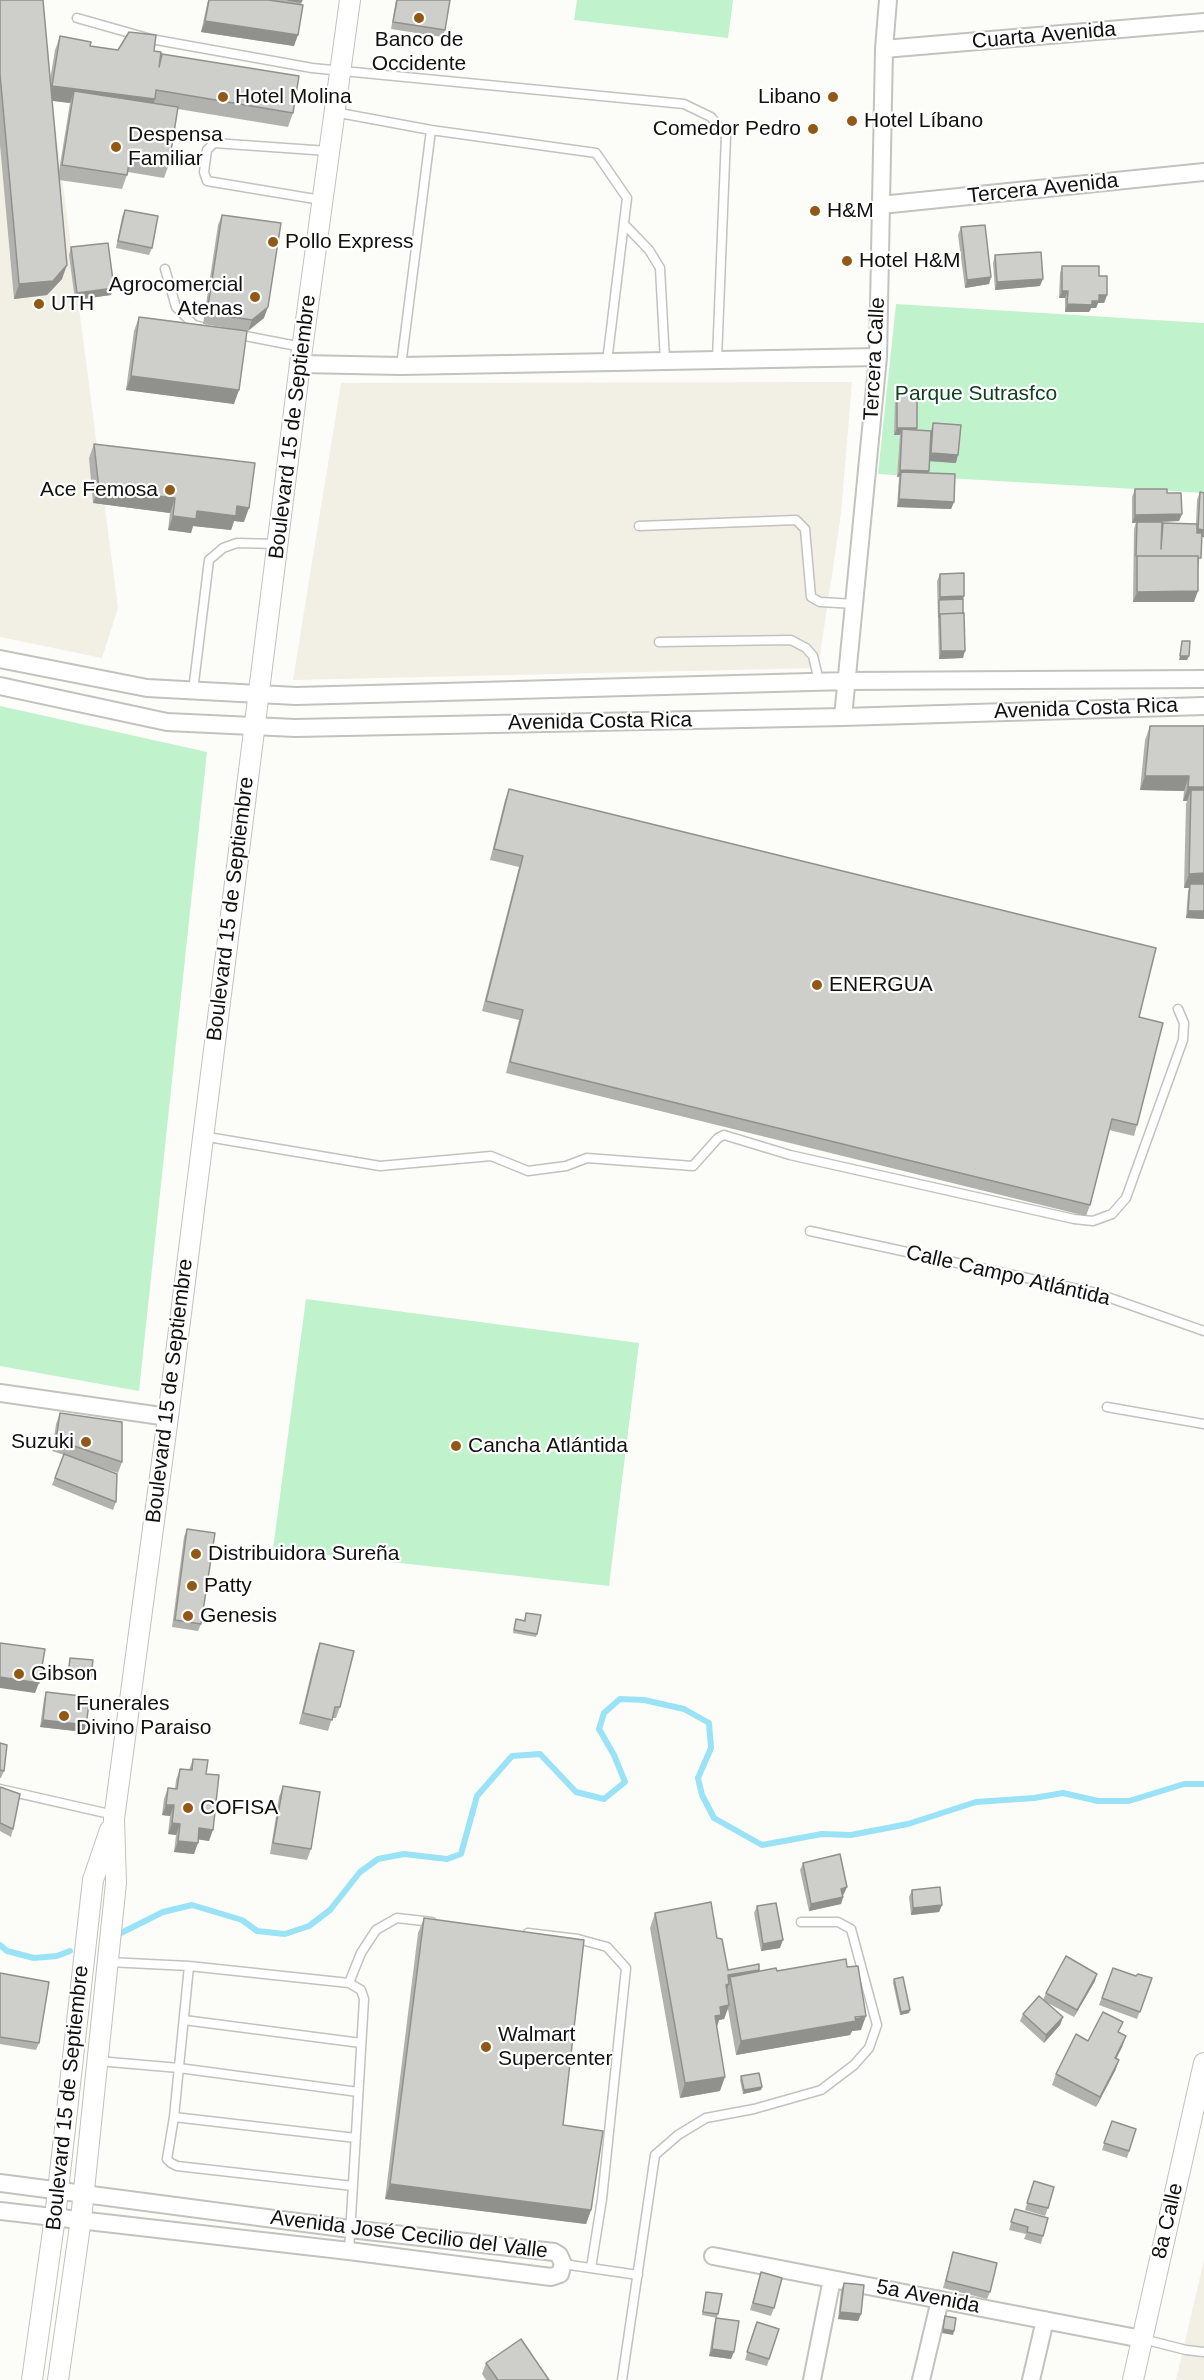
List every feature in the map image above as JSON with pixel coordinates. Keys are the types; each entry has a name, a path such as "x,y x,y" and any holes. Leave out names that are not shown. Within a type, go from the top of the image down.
{"street":[{"name":"Boulevard 15 de Septiembre","path":"58,2380 81,2219 116,1883 114,1817 168,1417 322,200 350,0"},
{"name":"Tercera Calle","path":"843,717 878,357 884,49 888,0"},
{"name":"Cuarta Avenida","path":"884,49 1204,22"},
{"name":"Tercera Avenida","path":"881,206 1204,172"},
{"path":"302,356 401,366 878,357"},
{"name":"Avenida Costa Rica","path":"0,659 147,688 296,696 819,681 1204,679"},
{"name":"Avenida Costa Rica","path":"0,686 167,722 295,728 843,717 1204,706"},
{"path":"0,1393 168,1417"},
{"name":"Boulevard 15 de Septiembre","path":"32,2380 55,2217 93,1880 114,1817"},
{"path":"93,1880 107,1874 112,1876 116,1883"},
{"name":"8a Calle","path":"1133,2380 1204,2063"},
{"name":"Avenida José Cecilio del Valle","path":"0,2183 350,2229 554,2252 560,2254 563,2264 560,2274 551,2277 350,2251 0,2211"},
{"name":"5a Avenida","path":"713,2256 1142,2339"},
{"path":"812,2380 832,2279"},
{"path":"921,2380 940,2300"},
{"path":"1031,2380 1045,2320"}],"lane":[{"path":"77,18 152,39 339,71 684,104 711,117 726,136 717,359"},
{"path":"334,112 431,130 596,153 627,198 607,362"},
{"path":"401,366 431,130"},
{"path":"322,200 207,181 204,172 207,150 214,143 329,151"},
{"path":"624,224 649,250 660,268 665,361"},
{"path":"165,269 176,307 194,325 216,330"},
{"path":"228,333 302,356"},
{"path":"639,526 796,520 805,529 811,597 820,602 855,604"},
{"path":"193,692 209,560 223,548 237,543 278,544"},
{"path":"659,642 792,639 806,648 813,656 819,681"},
{"path":"202,1136 380,1167 482,1155 491,1156 528,1171 566,1166 587,1158 693,1166 718,1138 724,1136 790,1155 1074,1219 1093,1221 1112,1214 1126,1198 1183,1040 1184,1023 1178,1009"},
{"name":"Calle Campo Atlántida","path":"810,1231 1096,1293 1204,1331"},
{"path":"1107,1407 1204,1424"},
{"path":"0,1789 114,1817"},
{"path":"349,1983 361,1953 376,1930 398,1918 443,1923"},
{"path":"622,2380 655,2155 678,2135 706,2118 754,2109 821,2090 854,2065 869,2049 876,2025 851,1929 838,1922 801,1922"},
{"path":"522,1932 578,1939 607,1947 626,1968 602,2199 591,2268"},
{"path":"108,1962 189,1966 349,1983 361,1990 364,1999 350,2251"},
{"path":"189,1966 174,2118 167,2158 177,2166 353,2186"},
{"path":"184,2020 361,2043"},
{"path":"97,2061 179,2068 358,2092"},
{"path":"174,2118 356,2138"},
{"path":"563,2264 638,2275"},
{"path":"1142,2339 1204,2352"}],"shaded area":[{"name":"UTH","path":"0,0 39,0 118,608 102,658 0,637"},
{"path":"852,382 841,514 818,668 293,680 341,383"},
{"path":"1204,2260 1204,2380 1176,2380"}],"green space":[{"path":"577,0 733,0 728,38 574,20"},
{"name":"Parque Sutrasfco","path":"896,304 1204,323 1204,493 878,474"},
{"path":"0,706 207,752 139,1391 0,1366"},
{"name":"Cancha Atlántida","path":"306,1299 639,1343 609,1586 273,1549"}],"building":[{"path":"0,0 43,0 67,265 53,281 19,284 0,74"},
{"name":"Hotel Molina","path":"209,0 268,0 303,5 298,35 205,21"},
{"name":"Banco de Occidente","path":"397,0 450,0 445,30 393,22"},
{"path":"129,32 156,35 154,51 161,52 159,67 162,54 299,76 293,113 156,90 155,99 52,86 60,36 91,42 90,46 118,50"},
{"name":"Despensa Familiar","path":"74,91 178,107 169,164 130,158 127,175 62,165"},
{"path":"125,210 158,216 152,248 118,241"},
{"path":"222,215 281,223 268,307 252,320 207,313"},
{"path":"985,225 991,277 967,280 961,227"},
{"path":"108,243 114,288 77,293 71,247"},
{"path":"1041,252 1043,279 997,282 995,255"},
{"path":"1062,266 1099,266 1099,276 1107,276 1107,295 1099,295 1099,301 1092,301 1092,305 1067,304 1068,291 1062,291"},
{"path":"139,317 247,331 239,390 131,376"},
{"path":"897,392 917,393 917,428 897,428"},
{"path":"933,423 961,425 958,455 931,453"},
{"path":"902,429 931,431 929,471 900,470"},
{"name":"Ace Femosa","path":"94,444 255,463 249,508 237,506 236,516 197,511 196,519 173,516 175,498 99,489"},
{"path":"901,472 955,474 954,502 899,499"},
{"path":"1135,489 1167,489 1167,493 1181,493 1182,514 1135,515"},
{"path":"1200,492 1204,493 1204,530 1198,529"},
{"path":"1137,522 1162,522 1161,549 1163,523 1197,524 1197,533 1202,533 1201,558 1198,556 1136,556"},
{"path":"1137,556 1198,556 1198,591 1137,592"},
{"path":"964,573 964,596 940,597 940,574"},
{"path":"963,599 963,613 940,614 939,617 939,600"},
{"path":"964,613 965,651 941,651 940,614"},
{"path":"1182,641 1190,641 1189,656 1180,656"},
{"path":"1150,726 1204,726 1204,787 1188,787 1189,776 1145,776"},
{"name":"ENERGUA","path":"509,789 1156,948 1139,1017 1163,1023 1137,1125 1112,1119 1090,1205 510,1062 523,1010 486,1001 523,856 494,849"},
{"path":"1191,790 1204,790 1204,873 1189,874"},
{"path":"1190,884 1204,884 1204,911 1188,911"},
{"name":"Suzuki","path":"60,1413 122,1422 122,1462 56,1440"},
{"path":"64,1454 117,1474 116,1502 55,1478"},
{"path":"187,1529 215,1533 201,1624 175,1620"},
{"path":"526,1613 541,1615 537,1634 514,1630 516,1619 525,1621"},
{"name":"Gibson","path":"0,1643 45,1649 39,1683 0,1677"},
{"path":"320,1643 354,1651 340,1707 335,1707 332,1720 303,1713"},
{"name":"Gibson","path":"70,1658 93,1660 91,1677 68,1675"},
{"name":"Funerales Divino Paraiso","path":"46,1692 90,1697 86,1725 43,1720"},
{"path":"0,1743 7,1745 4,1771 0,1770"},
{"name":"COFISA","path":"193,1759 208,1760 206,1774 219,1775 213,1830 199,1828 198,1843 178,1841 180,1824 172,1823 174,1805 166,1805 168,1788 177,1789 180,1769 192,1770"},
{"path":"283,1786 320,1792 311,1849 273,1843"},
{"path":"0,1787 20,1794 13,1829 0,1823"},
{"path":"840,1854 847,1887 841,1889 843,1897 811,1904 803,1863"},
{"path":"940,1887 942,1905 913,1908 912,1890"},
{"path":"711,1902 717,1938 722,1939 728,1970 759,1964 759,1970 728,1975 729,1984 726,1985 729,2005 720,2007 721,2015 715,2016 725,2077 685,2083 655,1913"},
{"path":"776,1903 783,1940 763,1944 757,1906"},
{"name":"Walmart Supercenter","path":"424,1918 584,1940 563,2125 603,2131 591,2210 390,2184"},
{"path":"1066,1956 1097,1974 1077,2010 1046,1993"},
{"path":"846,1959 847,1967 858,1966 866,2016 855,2017 856,2021 741,2041 730,1977 776,1968 777,1971"},
{"path":"1113,1968 1136,1976 1138,1974 1152,1978 1140,2012 1102,1998"},
{"path":"0,1973 49,1982 39,2043 0,2037"},
{"path":"903,1977 910,2010 901,2012 894,1979"},
{"path":"1039,1996 1063,2017 1046,2035 1023,2014"},
{"path":"1103,2012 1123,2022 1118,2032 1126,2036 1115,2058 1119,2060 1100,2097 1056,2074 1076,2034 1088,2041"},
{"path":"759,2073 762,2087 744,2090 741,2076"},
{"path":"1112,2121 1136,2129 1129,2151 1104,2143"},
{"path":"1034,2181 1054,2187 1048,2208 1027,2203"},
{"path":"1015,2209 1048,2218 1043,2236 1027,2232 1028,2227 1011,2222"},
{"path":"953,2252 997,2263 990,2292 946,2281"},
{"path":"761,2272 782,2278 774,2308 753,2303"},
{"path":"844,2283 864,2285 861,2314 840,2312"},
{"path":"706,2292 722,2294 718,2314 703,2312"},
{"path":"945,2316 956,2318 954,2331 943,2329"},
{"path":"716,2318 739,2321 734,2352 712,2349"},
{"path":"757,2322 779,2329 769,2359 747,2352"},
{"path":"521,2339 549,2380 498,2380 486,2363"}],"waterway":[{"path":"121,1933 163,1912 192,1905 242,1920 257,1931 285,1934 309,1926 330,1910 360,1872 378,1859 404,1854 447,1859 461,1854 477,1796 512,1756 540,1754 576,1792 604,1799 625,1782 614,1755 599,1729 604,1713 620,1699 644,1700 684,1709 709,1723 711,1748 698,1778 702,1795 714,1818 762,1845 822,1834 851,1835 908,1824 976,1802 1034,1798 1063,1793 1098,1801 1129,1801 1184,1784 1204,1784"},
{"path":"0,1945 7,1951 34,1958 57,1956 70,1951"}],"place":[{"name":"Banco de Occidente","path":"419,18"},
{"name":"Hotel Molina","path":"223,97"},
{"name":"Libano","path":"833,97"},
{"name":"Hotel Líbano","path":"852,121"},
{"name":"Comedor Pedro","path":"813,129"},
{"name":"Despensa Familiar","path":"116,147"},
{"name":"H&M","path":"815,211"},
{"name":"Pollo Express","path":"273,242"},
{"name":"Hotel H&M","path":"847,261"},
{"name":"Agrocomercial Atenas","path":"255,297"},
{"name":"UTH","path":"39,304"},
{"name":"Ace Femosa","path":"170,490"},
{"name":"ENERGUA","path":"817,985"},
{"name":"Suzuki","path":"86,1442"},
{"name":"Cancha Atlántida","path":"456,1446"},
{"name":"Distribuidora Sureña","path":"196,1554"},
{"name":"Patty","path":"192,1586"},
{"name":"Genesis","path":"188,1616"},
{"name":"Gibson","path":"19,1674"},
{"name":"Funerales Divino Paraiso","path":"64,1716"},
{"name":"COFISA","path":"188,1808"},
{"name":"Walmart Supercenter","path":"486,2047"}]}
